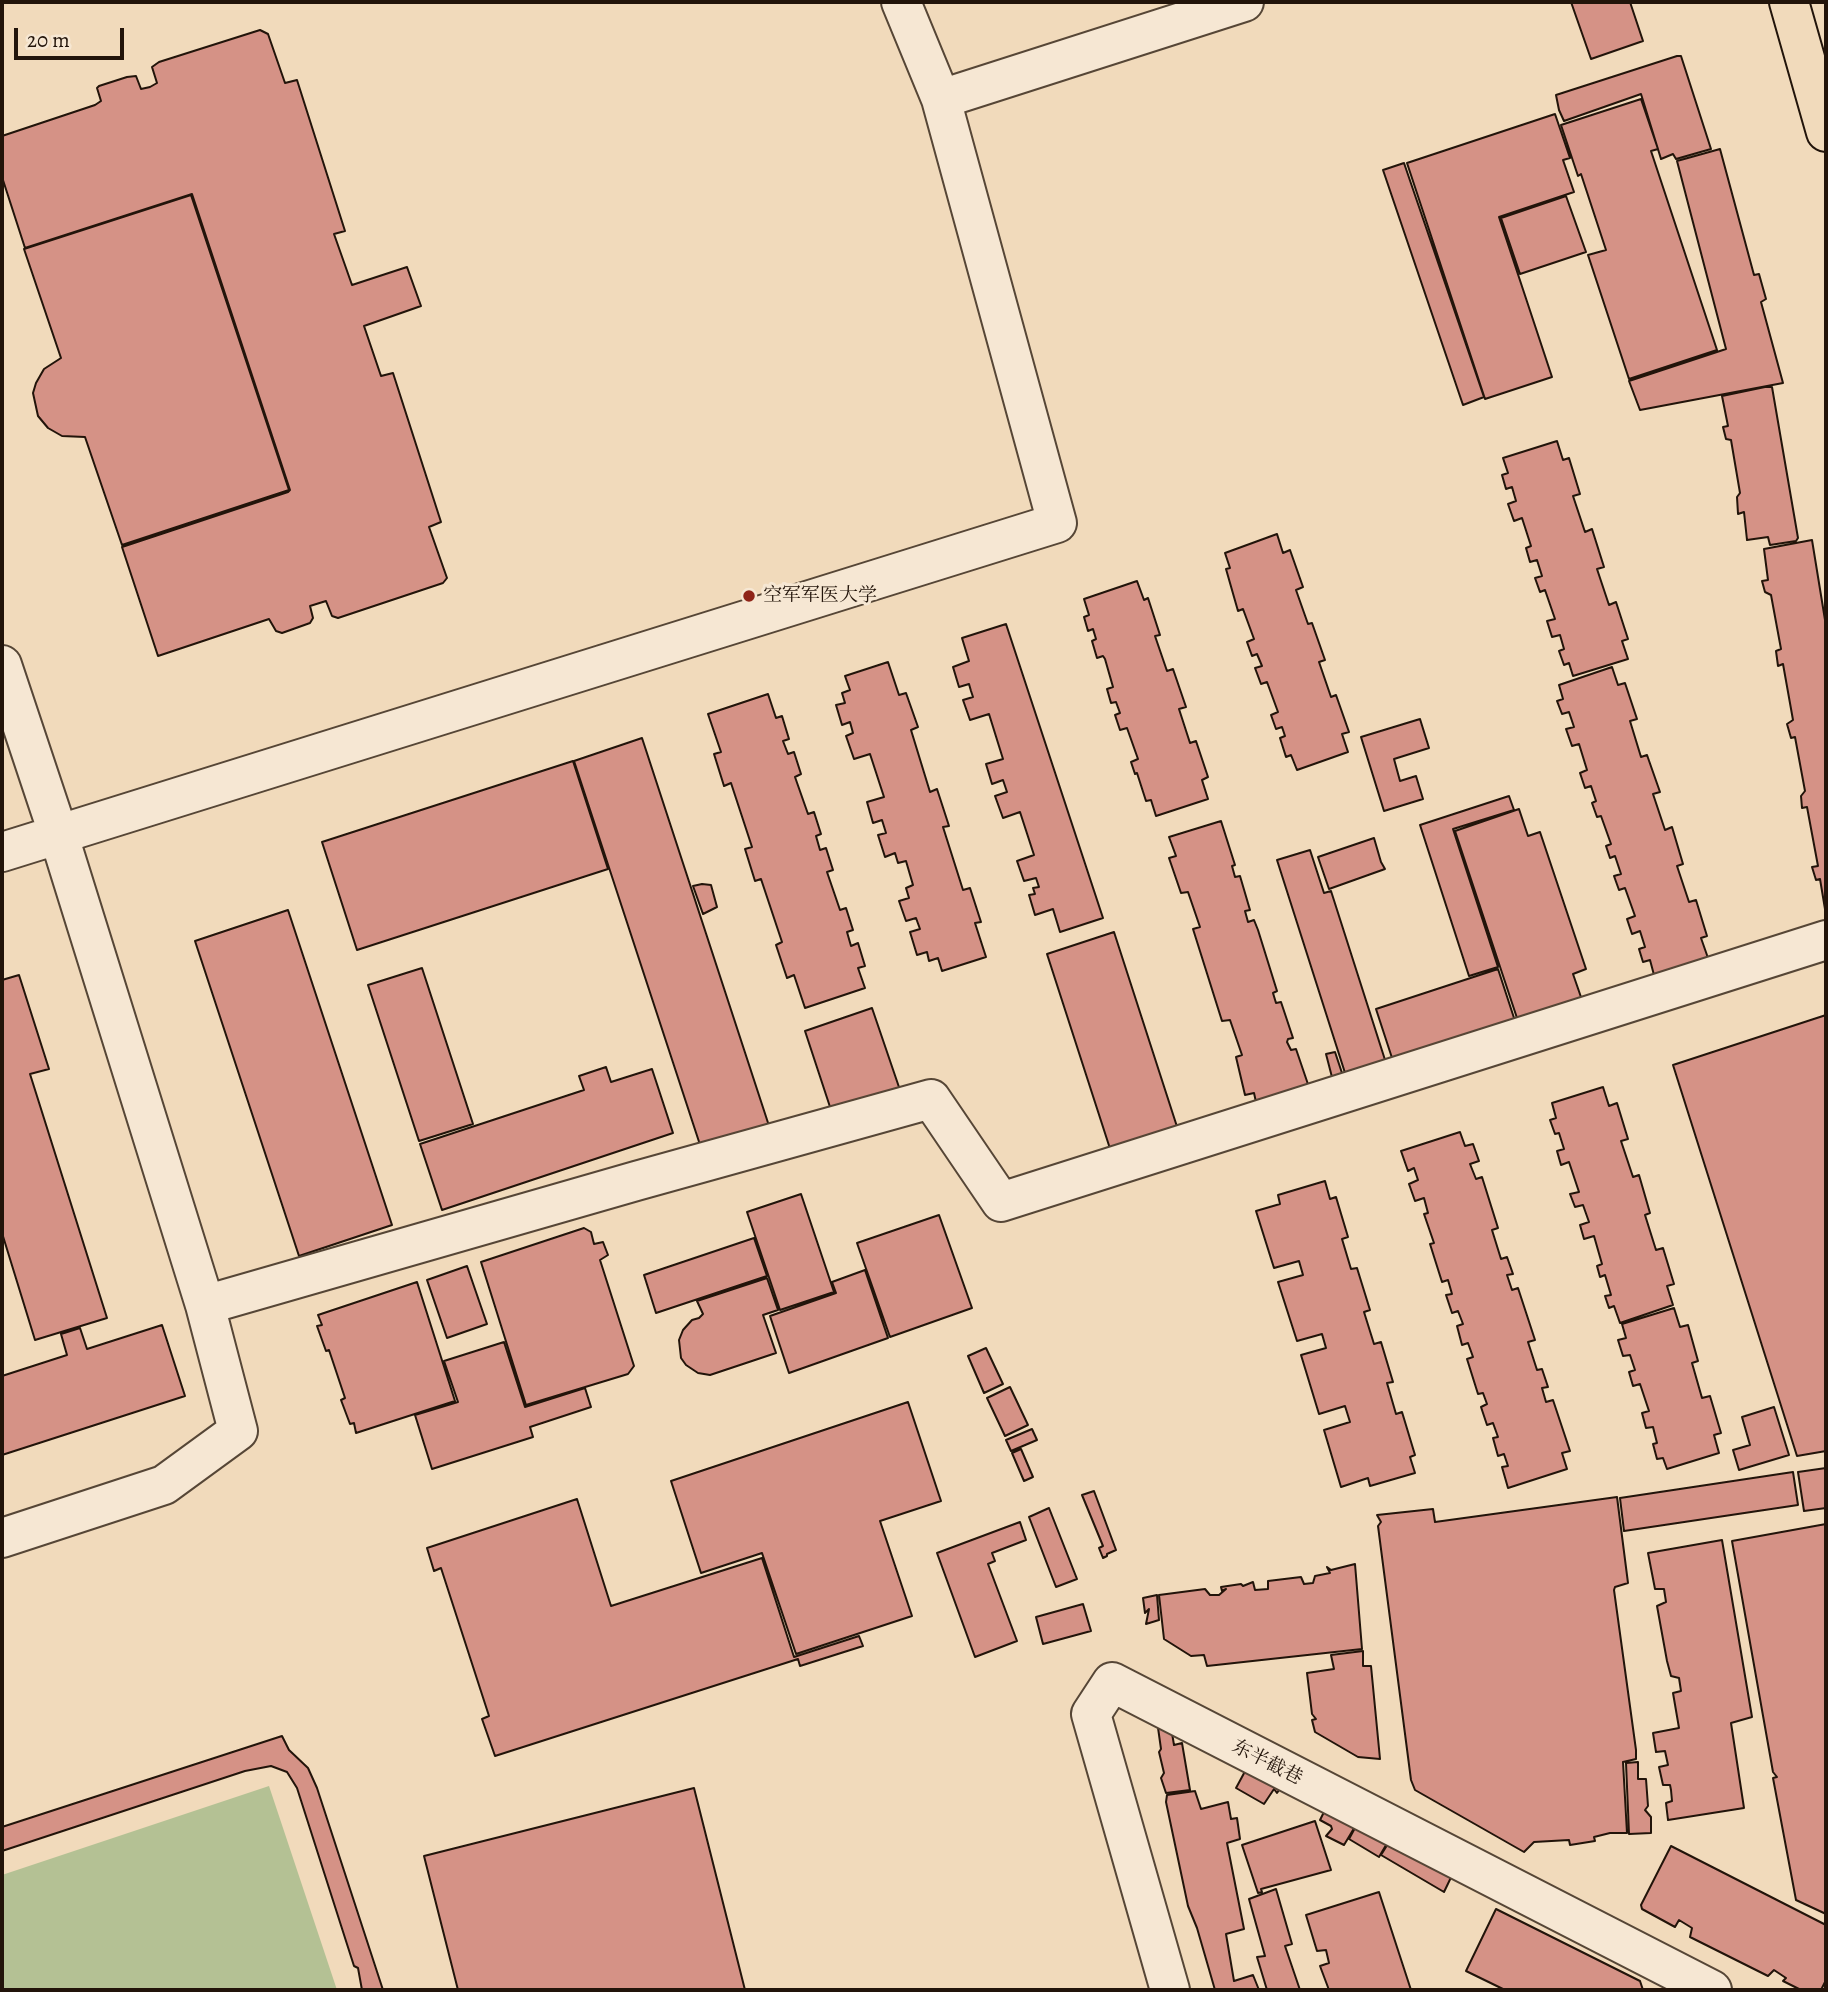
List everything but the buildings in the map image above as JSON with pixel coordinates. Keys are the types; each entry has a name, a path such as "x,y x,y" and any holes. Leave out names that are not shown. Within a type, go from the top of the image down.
{"main road":[{"path":"1789,2 1826,132"}],"street":[{"path":"2,852 1057,523 941,99 901,2"},
{"path":"941,99 1244,2"},
{"path":"2,665 58,833 205,1305 238,1431 164,1485 2,1538"},
{"path":"205,1305 931,1099 1001,1202 1826,940"},
{"name":"东半截巷","path":"1170,1990 1091,1714 1112,1682 1712,1990"}],"green space":[{"path":"269,1786 337,1990 2,1990 2,1875"}],"place":[{"name":"空军军医大学","path":"749,596"}]}
